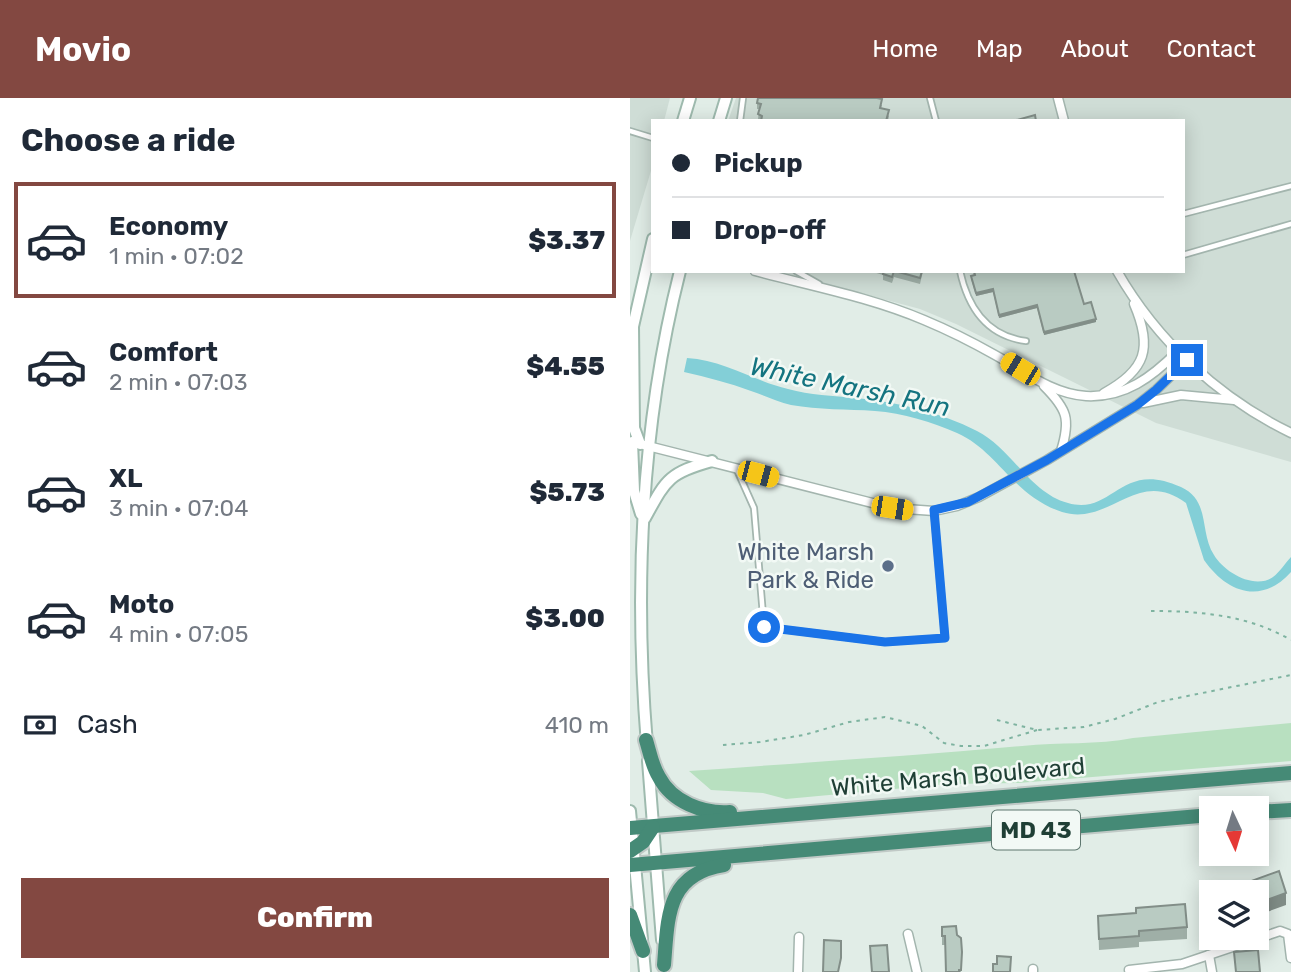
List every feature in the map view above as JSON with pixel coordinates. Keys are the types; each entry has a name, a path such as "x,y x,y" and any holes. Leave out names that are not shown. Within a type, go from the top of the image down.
{"highway":[{"path":"646,740 654,768 667,789 705,811 724,812 951,796 983,798"},
{"name":"White Marsh Boulevard","path":"631,828 1291,773"},
{"path":"1269,811 1291,810"},
{"name":"MD 43","path":"632,858 656,863 1199,816"},
{"path":"632,858 653,827"},
{"path":"665,969 670,907 685,882 697,872 707,867 862,845"},
{"path":"630,915 643,951"}],"main road":[{"path":"684,119 690,98"},
{"path":"720,119 726,98"},
{"path":"630,340 631,325 648,271 651,252"},
{"path":"643,520 634,491 637,443 660,363 680,273"},
{"path":"631,325 634,428 643,520 646,740 665,969"},
{"path":"643,520 669,479 680,471 712,461"},
{"path":"630,811 632,858 645,972"}],"street":[{"path":"1058,98 1063,119"},
{"path":"763,273 921,318 982,347 1066,393 1099,396 1138,385 1158,371 1178,351"},
{"path":"1099,396 1132,376 1142,361 1144,331 1121,273"},
{"path":"1129,292 1187,360 1235,401 1291,433"},
{"path":"637,443 892,508 934,510 957,506 1047,460 1137,405 1187,360"},
{"path":"1038,380 1057,398 1064,411 1067,427 1061,451"},
{"path":"1137,405 1181,395 1235,401"},
{"path":"1129,970 1182,964 1284,931 1288,934 1291,958"},
{"path":"908,934 917,972"},
{"path":"798,972 799,937"},
{"path":"1209,954 1212,972"},
{"path":"1176,972 1182,964"}],"lane":[{"path":"740,119 743,98"},
{"path":"930,98 935,119"},
{"path":"630,131 651,137"},
{"path":"1185,213 1291,186"},
{"path":"1185,254 1291,224"},
{"path":"799,273 828,290"},
{"path":"961,273 966,293 978,314 994,331 1026,341"},
{"path":"736,468 753,503 764,627 885,642 945,638 934,510"}],"path":[{"path":"1151,611 1188,611 1242,618 1291,640"},
{"path":"723,745 793,737 849,722 885,717 922,726 944,743 984,746 1037,730 1084,727 1115,719 1157,702 1291,675"},
{"path":"997,720 1037,730"}],"shaded area":[{"path":"630,98 670,98 665,119 651,119 651,171 630,241"},
{"path":"736,98 1291,98 1291,462 1156,423 956,324 920,309 785,273 1185,273 1185,119 729,119"}],"green space":[{"path":"1291,723 1291,761 1018,783 948,784 786,799 763,793 711,790 689,771 1106,742"}],"water":[{"name":"White Marsh Run","path":"687,358 713,363 796,391 887,402 948,418 989,439 1043,490 1068,503 1083,505 1096,502 1130,483 1144,480 1160,480 1181,487 1197,500 1214,555 1232,573 1249,580 1265,580 1276,575 1291,557 1291,572 1268,589 1257,591 1245,591 1223,580 1204,560 1186,503 1169,493 1153,491 1138,494 1095,512 1062,512 1031,495 984,451 957,433 886,412 786,404 734,385 684,372"}],"building":[{"path":"758,98 877,98 882,99 880,108 889,110 887,119 761,119 762,116 758,114 761,104 757,103"},
{"path":"1035,115 1036,119 1020,119"},
{"path":"902,273 921,273 920,278"},
{"path":"1075,273 1084,304 1091,302 1096,319 1044,332 1037,305 999,315 993,289 976,293 971,276"},
{"path":"1279,871 1286,893 1269,899 1269,880 1254,880"},
{"path":"1185,904 1187,927 1139,931 1139,936 1099,939 1098,916 1136,913 1136,908"},
{"path":"956,926 957,935 961,938 961,970 946,972 945,936 942,936 942,927"},
{"path":"824,940 841,941 838,972 823,972"},
{"path":"887,945 889,972 872,972 870,946"},
{"path":"1258,950 1260,972 1236,972 1234,952"},
{"path":"997,956 1011,957 1010,972 993,972"}],"place":[{"name":"White Marsh Park & Ride","path":"888,566"}],"route":[{"path":"764,627 885,642 945,638 934,510 968,502 1047,460 1137,405 1187,360"}]}
